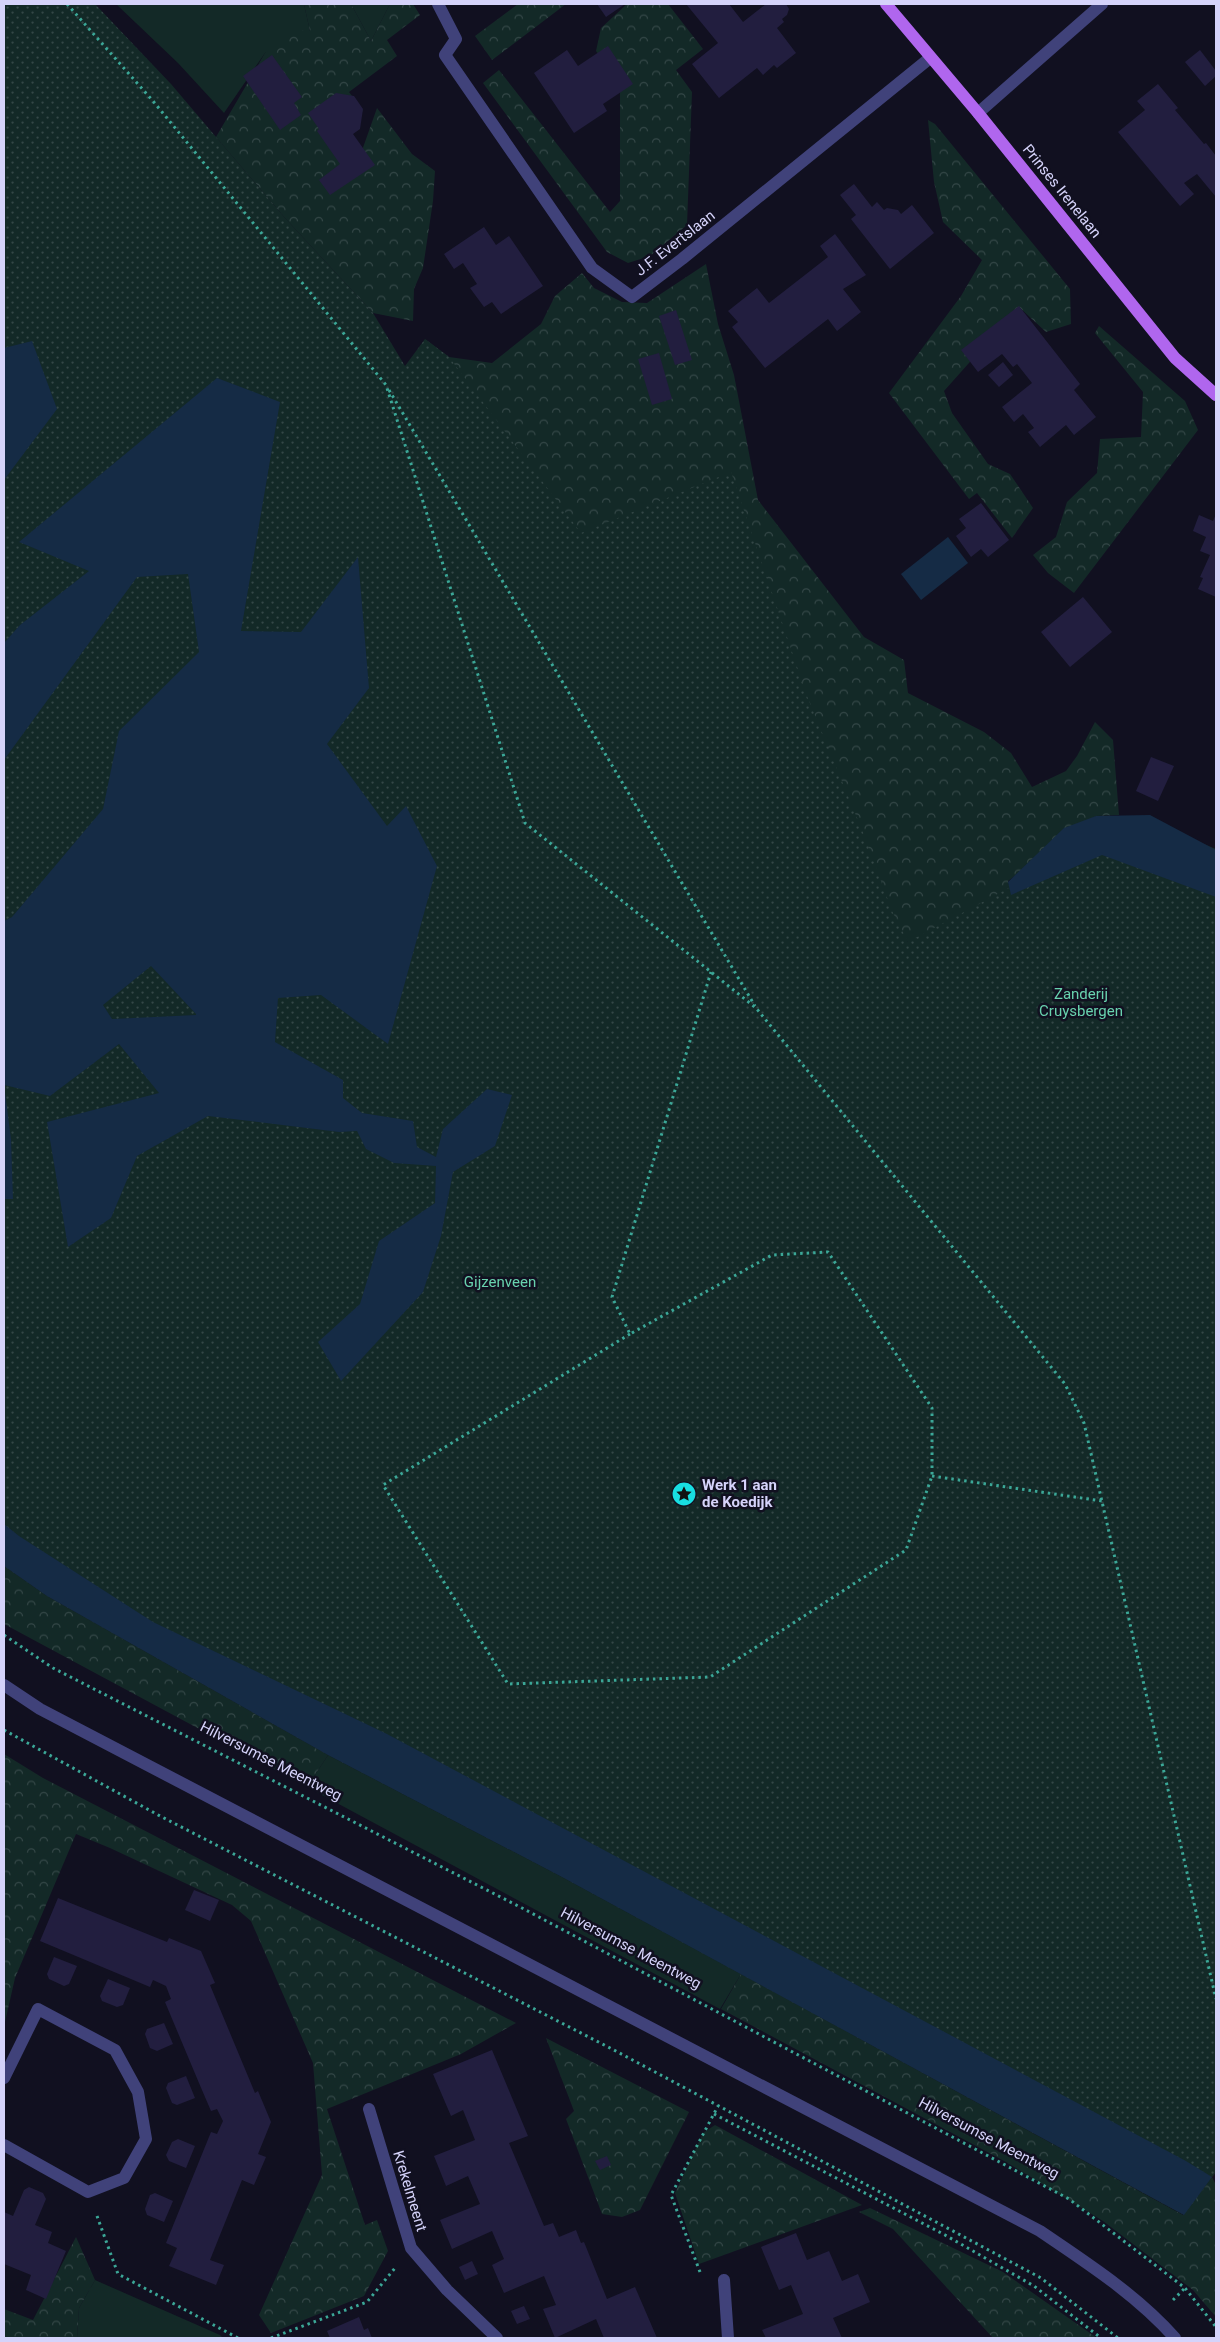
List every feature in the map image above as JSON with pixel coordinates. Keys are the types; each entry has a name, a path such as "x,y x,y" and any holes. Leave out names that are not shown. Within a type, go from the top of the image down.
{"main road":[{"name":"Prinses Irenelaan","path":"886,4 978,113 1175,358 1216,395"}],"street":[{"name":"J.F. Evertslaan","path":"438,4 456,39 445,54 592,268 632,297 682,260 930,58"},
{"path":"978,113 1102,4"},
{"path":"4,1685 40,1709 1040,2231 1099,2272 1156,2317 1175,2338"},
{"path":"4,2078 38,2009 115,2050 138,2092 146,2139 124,2178 88,2192 4,2145"},
{"name":"Krekelmeent","path":"369,2108 410,2248 447,2290 497,2338"},
{"path":"724,2280 728,2338"}],"path":[{"path":"67,4 153,101 386,385 756,1008 1065,1384 1084,1423 1216,1999"},
{"path":"386,385 524,823 756,1008"},
{"path":"630,1334 612,1297 711,972"},
{"path":"828,1252 932,1408 932,1476 906,1550 710,1678 508,1684 383,1485 630,1334 772,1255 828,1252"},
{"path":"932,1476 1102,1500"},
{"name":"Hilversumse Meentweg","path":"4,1635 53,1668 522,1908 1069,2199 1185,2288 1216,2327"},
{"path":"4,1730 160,1816 612,2049 1041,2278 1118,2338"},
{"path":"718,2106 671,2195 700,2272 724,2280"},
{"path":"714,2114 945,2235 1034,2286 1101,2338"},
{"path":"88,2192 118,2274 238,2338"},
{"path":"271,2338 367,2302 410,2248"}],"green space":[{"name":"Gijzenveen","path":"4,4 95,4 171,84 285,218 373,313 405,366 425,339 449,357 581,533 731,472 807,696 864,835 892,911 908,942 1113,832 1204,844 1216,849 1216,2172 1184,2215 562,1877 328,1755 47,1596 4,1566"},
{"path":"116,4 304,4 310,31 265,53 224,113 178,63"},
{"path":"304,4 351,4 371,41 390,4 413,4 420,15 387,40 397,56 349,92 363,111 337,131 359,159 377,108 412,154 435,171 433,201 423,268 414,289 413,321 373,313 285,218 216,137 265,53 294,30 310,31"},
{"path":"351,4 390,4 371,41"},
{"path":"518,4 566,4 492,60 475,36"},
{"path":"627,4 668,4 703,49 676,70 692,92 687,225 650,256 628,263 607,252 483,83 499,70 610,212 620,201 620,84 596,51 601,28"},
{"path":"928,120 935,124 1070,289 1071,324 1046,332 1019,307 944,391 952,413 988,464 1010,474 1033,508 1012,538 977,493 969,499 889,393 961,296 982,260 943,222 934,182"},
{"path":"706,264 718,324 734,375 758,500 864,637 904,660 908,693 984,732 1011,753 1032,787 1066,771 1077,756 1095,722 1113,740 1119,815 1096,816 1008,881 1073,1148 425,339 449,357 492,363 541,324 555,296 582,273 594,288 622,302 647,303"},
{"path":"1099,326 1185,401 1198,430 1074,593 1048,573 1033,555 1056,537 1067,502 1097,473 1100,439 1141,437 1143,392 1095,333"},
{"path":"4,1566 47,1596 328,1755 307,1787 4,1624"},
{"path":"4,1754 43,1778 516,2023 461,2054 327,2109 365,2225 377,2220 388,2251 364,2296 271,2333 259,2315 322,2175 313,2063 251,1921 232,1905 76,1834 15,1978 5,2022"},
{"path":"328,1755 562,1877 741,1974 720,2009 307,1787"},
{"path":"741,1974 1183,2215 1212,2177 1216,2185 1216,2317 1193,2290 1103,2221 1006,2162 721,2009"},
{"path":"546,2038 689,2112 640,2210 622,2217 602,2214 566,2119 574,2111"},
{"path":"715,2125 862,2205 699,2264 675,2193 703,2133"},
{"path":"870,2208 1003,2272 1097,2338 993,2338 893,2229 859,2212"},
{"path":"76,2237 95,2280 79,2308 77,2338 4,2338 4,2309 33,2320"},
{"path":"95,2280 223,2338 77,2338 79,2308"}],"water":[{"path":"32,341 57,409 4,480 4,348"},
{"path":"217,378 280,402 241,631 301,632 358,557 369,688 327,744 387,826 406,806 437,866 388,1044 321,995 278,998 275,1042 343,1080 343,1098 362,1113 413,1121 417,1147 436,1157 443,1129 487,1089 512,1095 495,1146 453,1172 441,1236 423,1292 341,1381 318,1342 360,1304 379,1241 435,1203 436,1166 394,1163 366,1149 357,1131 339,1132 208,1116 137,1156 111,1218 68,1247 47,1122 159,1093 119,1044 50,1096 4,1085 4,921 12,917 103,809 119,731 199,652 188,574 137,577 4,760 4,643 20,625 89,571 19,542","holes":["151,966 196,1014 112,1019 103,1005"]},
{"path":"948,537 968,563 921,600 901,574"},
{"path":"1150,815 1216,850 1216,897 1102,855 1011,895 1008,882 1064,828 1096,816"},
{"path":"4,1085 11,1139 13,1199 4,1199"},
{"path":"4,1524 19,1536 153,1622 387,1734 1186,2161 1212,2177 1184,2215 562,1877 328,1755 47,1596 4,1566"}],"building":[{"path":"597,4 625,4 606,17"},
{"path":"686,4 729,4 743,22 766,4 786,4 789,9 787,15 782,19 784,22 777,28 796,53 777,68 774,65 763,75 757,68 719,98 692,64 718,43"},
{"path":"608,46 633,84 603,104 607,111 574,133 534,73 567,50 578,66"},
{"path":"1200,50 1216,71 1216,76 1205,86 1185,62"},
{"path":"272,55 302,97 294,103 301,115 280,130 243,76"},
{"path":"1158,84 1178,108 1175,110 1216,156 1216,197 1197,174 1184,183 1194,194 1180,206 1118,132 1145,110 1137,101"},
{"path":"336,93 354,96 363,109 360,129 353,134 375,165 330,195 319,180 340,164 317,131 319,129 308,113"},
{"path":"854,184 872,207 877,202 884,210 887,208 898,210 901,214 912,205 934,233 890,269 851,219 856,215 840,195"},
{"path":"484,227 496,245 509,236 543,286 501,314 492,302 484,307 470,288 477,284 463,263 454,269 444,254"},
{"path":"835,234 866,275 843,289 861,312 837,331 828,319 765,368 732,327 738,322 728,311 757,288 769,303 828,257 820,246"},
{"path":"1019,306 1080,384 1074,390 1096,417 1074,435 1066,425 1040,447 1028,432 1034,428 1023,414 1014,422 1002,407 1032,383 1017,364 1013,367 1002,354 978,372 961,350"},
{"path":"676,310 692,360 675,365 659,316"},
{"path":"659,353 672,399 652,405 638,359"},
{"path":"1003,362 1013,375 999,387 988,375"},
{"path":"981,503 1009,540 988,557 981,549 971,557 956,536 966,528 959,519"},
{"path":"1216,514 1216,597 1198,589 1203,578 1200,577 1210,555 1200,551 1206,537 1193,531 1199,515 1213,521"},
{"path":"1083,597 1112,632 1070,667 1041,632"},
{"path":"1151,757 1174,766 1158,801 1136,791"},
{"path":"194,1890 219,1900 210,1921 185,1910"},
{"path":"58,1898 167,1942 169,1938 201,1951 215,1983 210,1985 255,2093 258,2091 271,2122 258,2154 266,2157 254,2185 242,2180 210,2260 224,2265 216,2285 169,2266 177,2248 166,2243 211,2132 217,2134 223,2121 217,2109 211,2111 199,2083 165,2002 171,1999 166,1986 153,1980 150,1987 40,1941"},
{"path":"54,1957 77,1966 69,1984 64,1986 49,1979 47,1974"},
{"path":"108,1979 130,1988 123,2005 117,2007 102,2001 100,1996"},
{"path":"164,2023 173,2044 157,2051 150,2048 145,2034 147,2029"},
{"path":"492,2050 528,2136 509,2143 544,2226 553,2223 559,2237 576,2230 581,2243 584,2242 607,2299 635,2287 657,2338 604,2338 596,2319 555,2338 543,2309 556,2305 544,2276 504,2293 492,2265 504,2259 492,2231 452,2249 440,2220 480,2204 468,2176 446,2186 434,2156 475,2140 463,2110 451,2116 433,2074"},
{"path":"186,2076 195,2098 177,2105 172,2103 166,2088 168,2083"},
{"path":"178,2139 195,2146 186,2168 169,2161 166,2155 172,2142"},
{"path":"607,2156 611,2165 600,2170 595,2161"},
{"path":"29,2187 43,2193 46,2199 35,2225 52,2232 48,2243 66,2251 46,2299 26,2290 31,2275 4,2264 4,2212 13,2216 24,2190"},
{"path":"155,2193 173,2201 164,2222 147,2215 145,2209 150,2195"},
{"path":"796,2233 807,2260 829,2251 842,2281 858,2274 870,2302 833,2318 842,2338 766,2338 762,2330 803,2314 791,2285 779,2290 761,2247"},
{"path":"472,2261 478,2274 465,2280 459,2267"},
{"path":"524,2306 530,2319 517,2324 511,2311"},
{"path":"359,2317 364,2330 368,2328 372,2338 330,2338 327,2331"}],"place":[{"name":"Werk 1 aan de Koedijk","path":"684,1494"}],"park label":[{"name":"Zanderij Cruysbergen","path":"1081,1002"}]}
